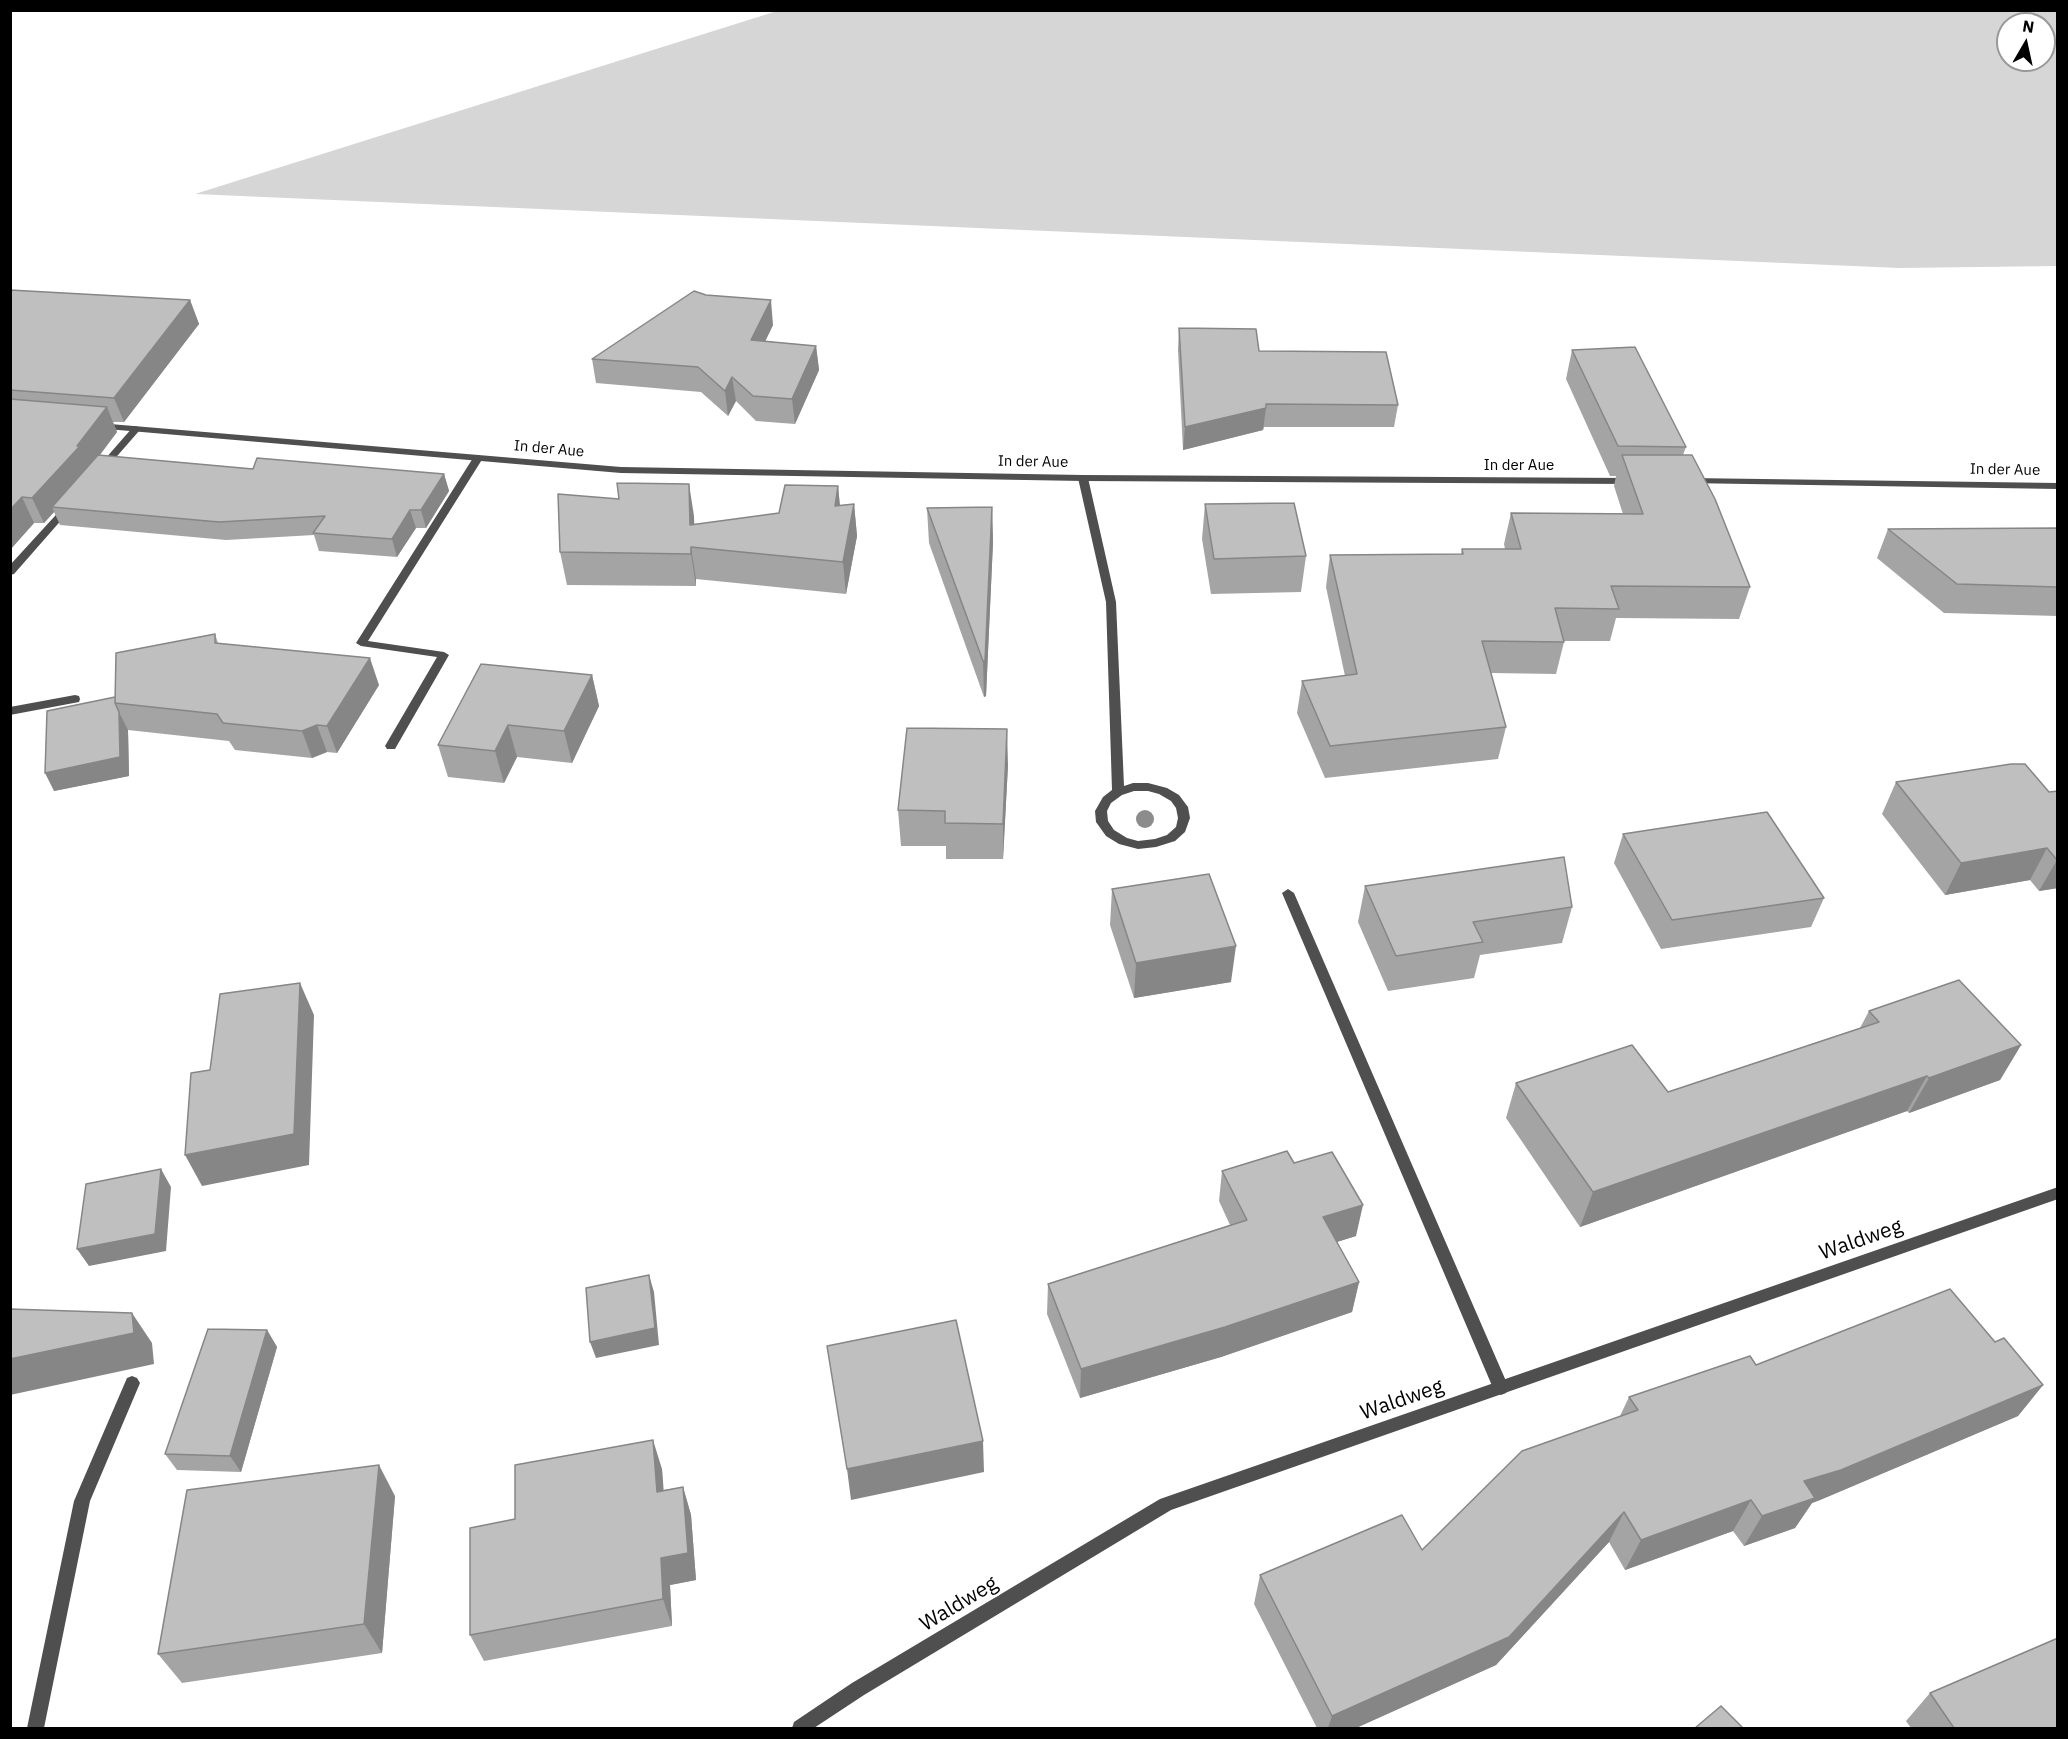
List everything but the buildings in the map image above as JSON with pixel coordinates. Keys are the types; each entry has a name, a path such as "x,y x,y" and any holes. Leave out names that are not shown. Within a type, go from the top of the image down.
{"street":[{"name":"In der Aue","path":"90,425 621,470 1083,478 1635,481"},
{"path":"97,474 136,429"},
{"path":"391,746 444,655 361,643 478,458"},
{"path":"1083,478 1112,602 1118,792"},
{"name":"In der Aue","path":"1683,481 2058,486"},
{"path":"10,572 73,500"},
{"path":"10,711 75,699"},
{"path":"1148,787 1163,791 1175,798 1182,807 1184,818 1180,829 1171,838 1163,841 1138,845 1123,841 1110,833 1102,822 1101,811 1107,800 1118,792 1148,787"},
{"path":"1288,892 1501,1388"},
{"name":"Waldweg","path":"800,1728 858,1689 1166,1504 2058,1193"},
{"path":"36,1728 82,1501 132,1383"}],"shaded area":[{"path":"777,11 2057,11 2057,266 1899,268 195,194"}]}
